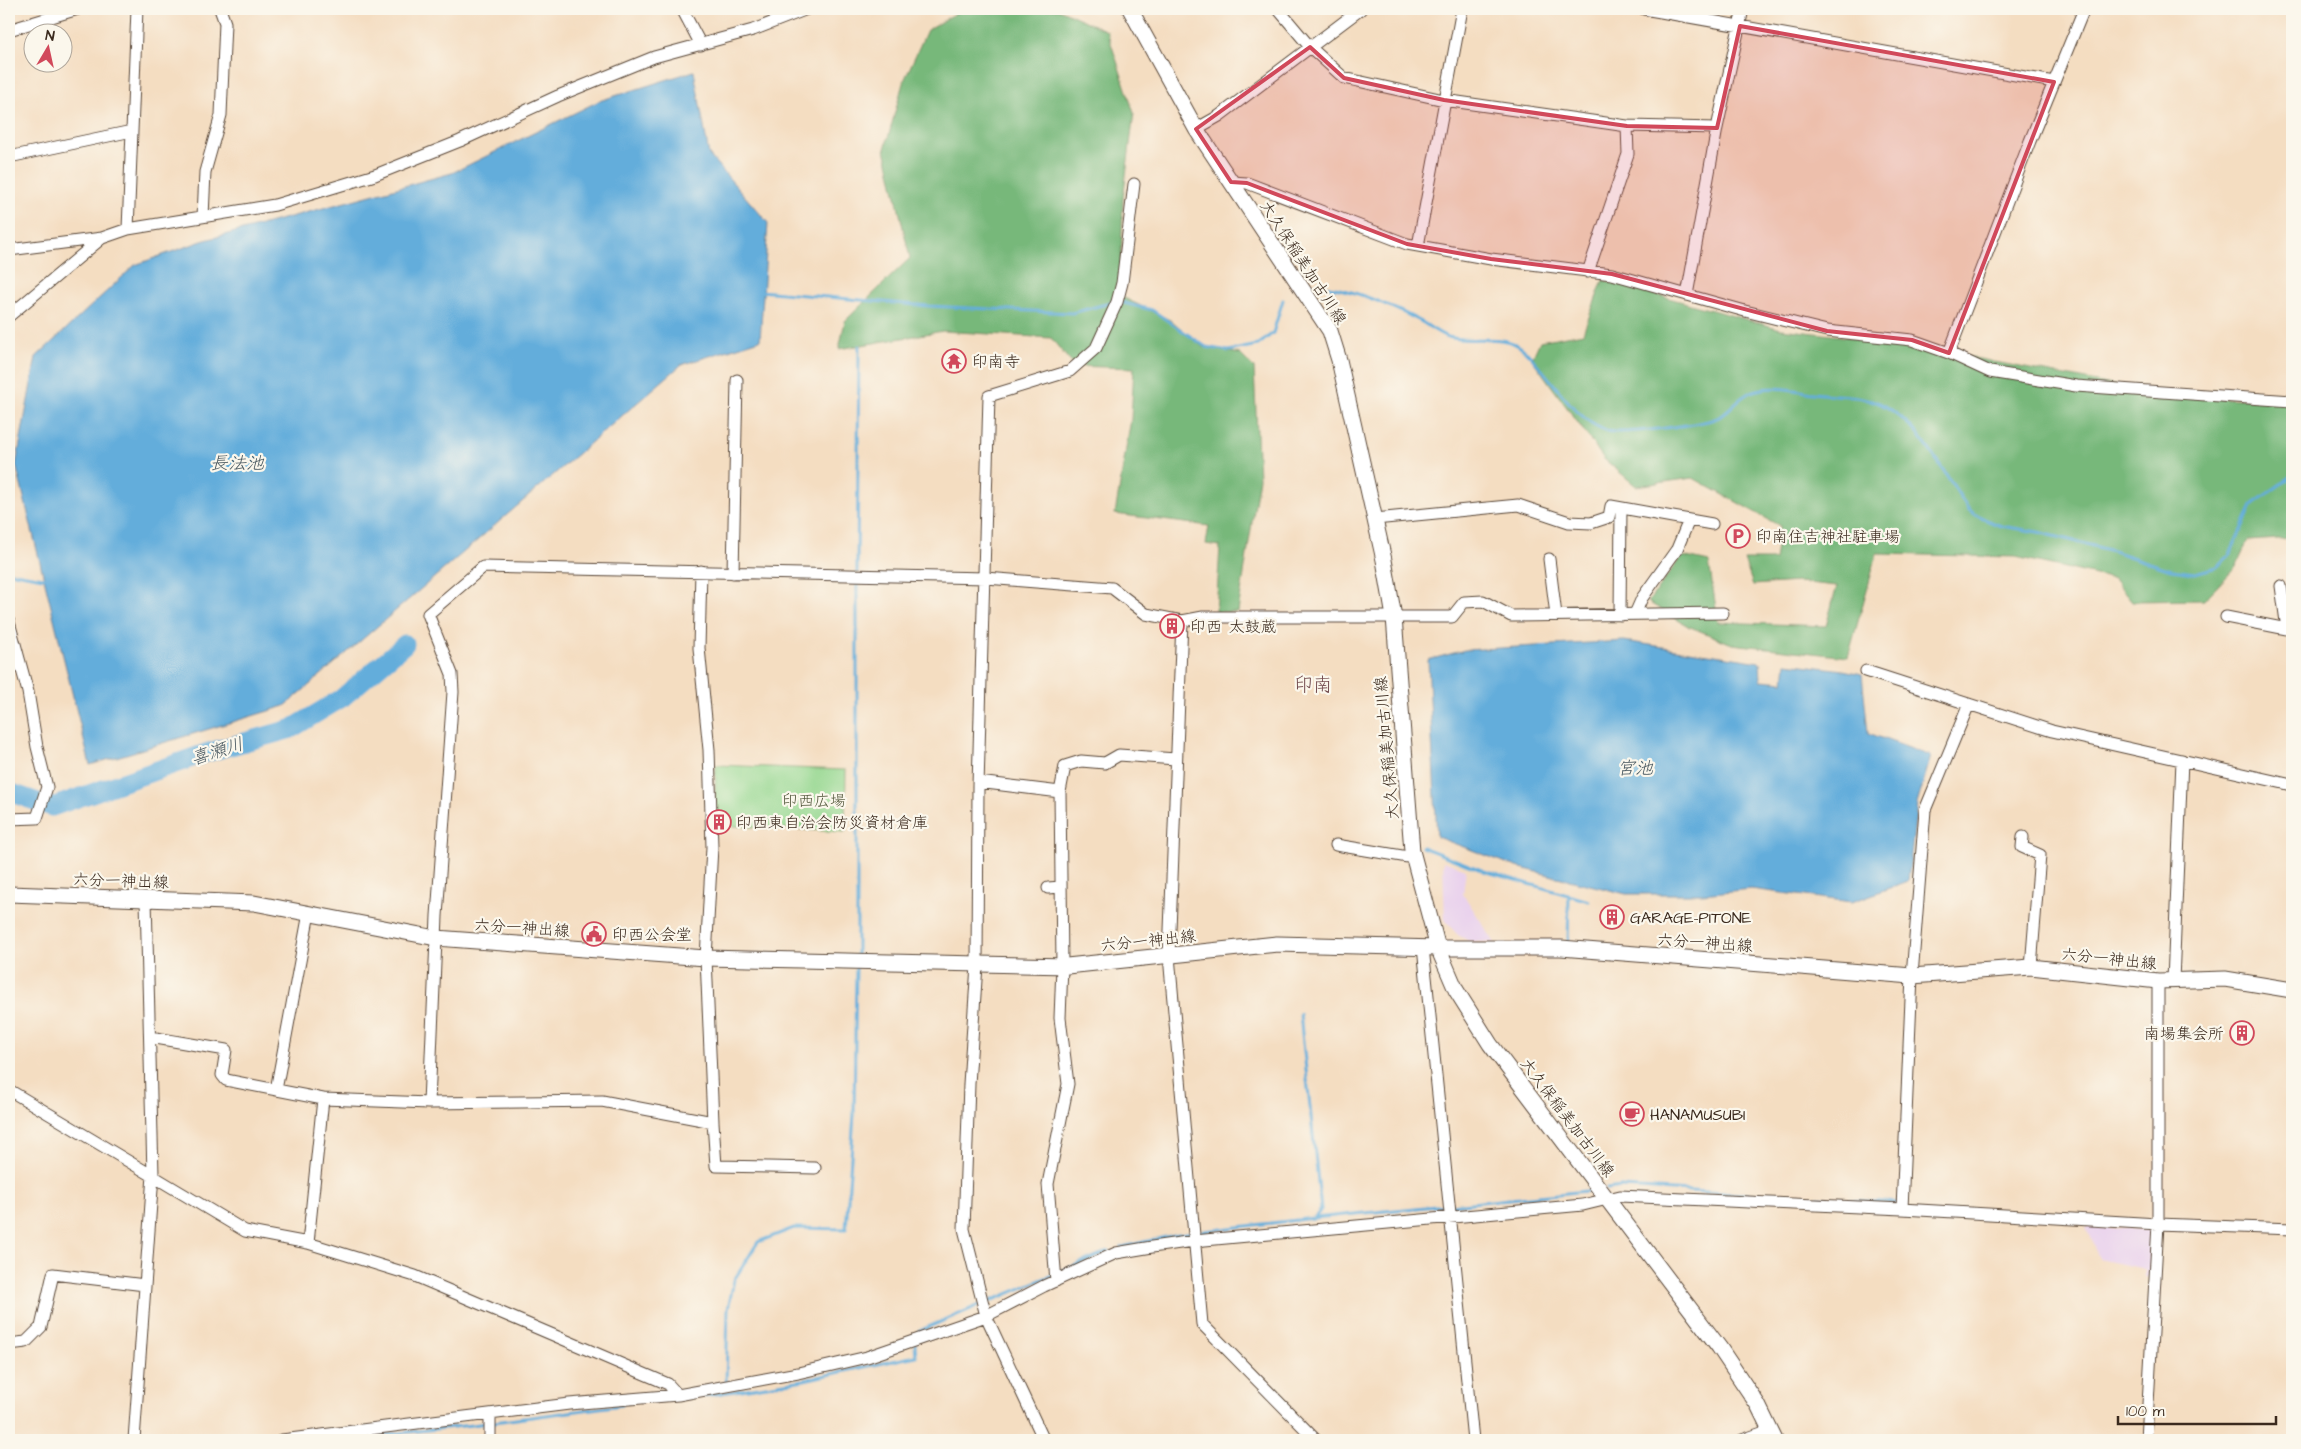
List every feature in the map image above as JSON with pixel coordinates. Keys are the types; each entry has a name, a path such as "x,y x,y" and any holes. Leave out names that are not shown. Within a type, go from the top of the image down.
{"main road":[{"name":"大久保稲美加古川線","path":"1130,9 1196,129 1330,332 1339,360 1375,520 1394,617 1414,858 1438,948 1456,990 1490,1044 1719,1347 1758,1405 1772,1435"},
{"name":"六分一神出線","path":"9,894 254,903 436,938 706,958 1062,966 1277,944 1422,948 1561,948 1912,976 2031,967 2158,981 2225,979 2292,990"}],"street":[{"path":"9,30 78,9"},
{"path":"128,229 137,9"},
{"path":"203,217 205,172 221,115 225,23 220,9"},
{"path":"682,9 702,45"},
{"path":"9,250 102,238 128,229 275,205 374,175 460,141 558,96 646,60 776,22 807,9"},
{"path":"1278,9 1310,47 1344,78 1444,100 1628,126 1717,128"},
{"path":"1196,129 1219,116 1361,9"},
{"path":"1418,246 1462,9"},
{"path":"1644,9 2054,82"},
{"path":"1687,295 1717,128 1743,9"},
{"path":"1949,353 2084,9"},
{"path":"1588,272 1628,154 1628,126"},
{"path":"9,156 132,131"},
{"path":"1232,182 1247,183 1407,244 1490,259 1612,274 1827,331 1912,340 1949,353 1990,372 2076,386 2292,401"},
{"path":"1043,1438 986,1316 964,1229 969,1084 977,965 978,782 986,578 990,396 1070,371 1096,348 1118,302 1134,184"},
{"path":"9,316 102,238"},
{"path":"733,573 738,380"},
{"path":"1375,520 1518,505 1569,522 1591,523 1609,517 1611,506 1712,524"},
{"path":"1620,615 1621,508"},
{"path":"1635,614 1642,598 1677,549 1689,520"},
{"path":"1549,559 1556,615"},
{"path":"430,1103 436,938 452,674 428,614 483,566 986,578 1112,588 1146,614 1182,621 1203,617 1452,617 1464,602 1483,601 1511,616 1723,614"},
{"path":"701,571 699,648 709,750 712,847 706,958 716,1166 815,1168"},
{"path":"2226,617 2289,630 2280,586"},
{"path":"1182,621 1168,956 1202,1324 1316,1440"},
{"path":"9,622 28,692 37,747 47,787 46,795 37,818 9,818"},
{"path":"1866,671 2052,731 2292,785"},
{"path":"1902,1209 1912,976 1925,810 1969,704"},
{"path":"1056,1281 1048,1184 1068,1084 1060,1018 1062,966 1060,792 1065,766 1081,761 1105,763 1119,755 1176,759"},
{"path":"2173,981 2182,760"},
{"path":"978,782 1060,792"},
{"path":"2023,837 2022,847 2040,855 2031,967"},
{"path":"1336,845 1414,858"},
{"path":"1048,888 1061,888"},
{"path":"134,1440 153,1175 146,899"},
{"path":"276,1090 309,913"},
{"path":"1422,948 1473,1440"},
{"path":"2146,1440 2158,1224 2158,981"},
{"path":"150,1036 226,1050 222,1075 226,1080 323,1099 430,1103 602,1101 713,1122"},
{"path":"9,1090 245,1230 308,1243 415,1276 668,1384 678,1394"},
{"path":"308,1243 323,1099"},
{"path":"282,1440 569,1404 678,1394 798,1373 867,1357 986,1316 1116,1254 1194,1241 1583,1205 1620,1196 1902,1209 2158,1224 2292,1229"},
{"path":"9,1344 26,1342 41,1327 53,1274 145,1286"},
{"path":"490,1415 490,1440"},
{"path":"1742,1440 1772,1435"}],"highlighted area":[{"path":"1740,26 2054,82 1949,353 1912,340 1827,331 1612,274 1491,259 1407,244 1247,183 1231,182 1196,129 1310,47 1344,78 1444,100 1627,126 1717,128"}],"shaded area":[{"path":"1443,861 1466,869 1463,894 1495,943 1469,941 1458,935 1445,921"},
{"path":"2086,1227 2154,1230 2151,1277 2145,1277 2145,1269 2099,1259"}],"green space":[{"path":"963,9 1059,9 1107,31 1134,113 1123,199 1120,296 1172,321 1203,347 1240,354 1254,368 1259,478 1238,612 1216,612 1220,546 1206,544 1209,526 1115,514 1131,419 1134,368 1074,366 1051,338 943,331 839,349 845,321 910,258 885,149 903,83 927,30"},
{"path":"1603,280 1781,329 1898,343 2168,396 2292,401 2292,538 2248,541 2236,567 2204,600 2132,601 2114,579 2016,557 1877,554 1848,657 1732,644 1688,626 1648,602 1682,556 1709,562 1718,622 1826,626 1837,586 1798,582 1753,585 1744,560 1775,560 1780,526 1693,478 1636,486 1604,459 1532,359 1540,341 1583,333"},
{"name":"印西広場","path":"716,765 846,770 845,832 714,825"}],"water":[{"name":"長法池","path":"694,71 709,155 768,223 760,340 681,365 285,706 90,765 16,465 36,357 135,265 202,241 452,173 599,101"},
{"name":"宮池","path":"1624,641 1760,662 1761,680 1784,682 1786,663 1862,674 1868,733 1931,756 1917,804 1908,881 1852,902 1751,889 1702,894 1626,894 1517,867 1437,837 1428,660 1465,650"}],"waterway":[{"path":"1312,285 1353,292 1380,302 1448,337 1497,340 1515,344 1533,359 1573,407 1595,426 1608,431 1646,430 1712,420 1723,414 1745,395 1756,390 1772,388 1852,396 1874,401 1903,419 1916,433 1969,510 1979,517 2001,526 2038,532 2113,551 2171,570 2195,573 2217,567 2229,556 2253,504 2292,476"},
{"path":"760,291 928,306 1072,313 1114,302"},
{"path":"1120,302 1152,310 1206,347 1228,351 1258,345 1273,333 1283,300"},
{"path":"857,572 859,346"},
{"path":"9,572 43,578 47,576"},
{"path":"857,578 857,957"},
{"name":"喜瀬川","path":"9,792 52,807 206,753 291,729 342,698 405,644"},
{"path":"1422,847 1484,871 1589,901"},
{"path":"1568,945 1569,895"},
{"path":"726,1383 728,1309 734,1280 758,1242 794,1228 846,1229 854,1114 856,966"},
{"path":"1122,1247 1179,1234 1314,1218 1321,1210 1300,1014"},
{"path":"1607,1189 1621,1187 1900,1203"},
{"path":"1452,1205 1595,1190"},
{"path":"1314,1218 1446,1205"},
{"path":"986,1303 1109,1251"},
{"path":"917,1336 919,1331 980,1305"},
{"path":"703,1396 804,1380 916,1356 915,1344"},
{"path":"337,1440 472,1425 622,1405"}],"place":[{"name":"印南寺","path":"954,361"},
{"name":"印南住吉神社駐車場","path":"1738,536"},
{"name":"印西 太鼓蔵","path":"1172,626"},
{"name":"印西東自治会防災資材倉庫","path":"719,822"},
{"name":"GARAGE-PITONE","path":"1612,917"},
{"name":"印西公会堂","path":"594,934"},
{"name":"南場集会所","path":"2242,1033"},
{"name":"HANAMUSUBI","path":"1632,1114"}],"district":[{"name":"印南","path":"1313,684"}]}
